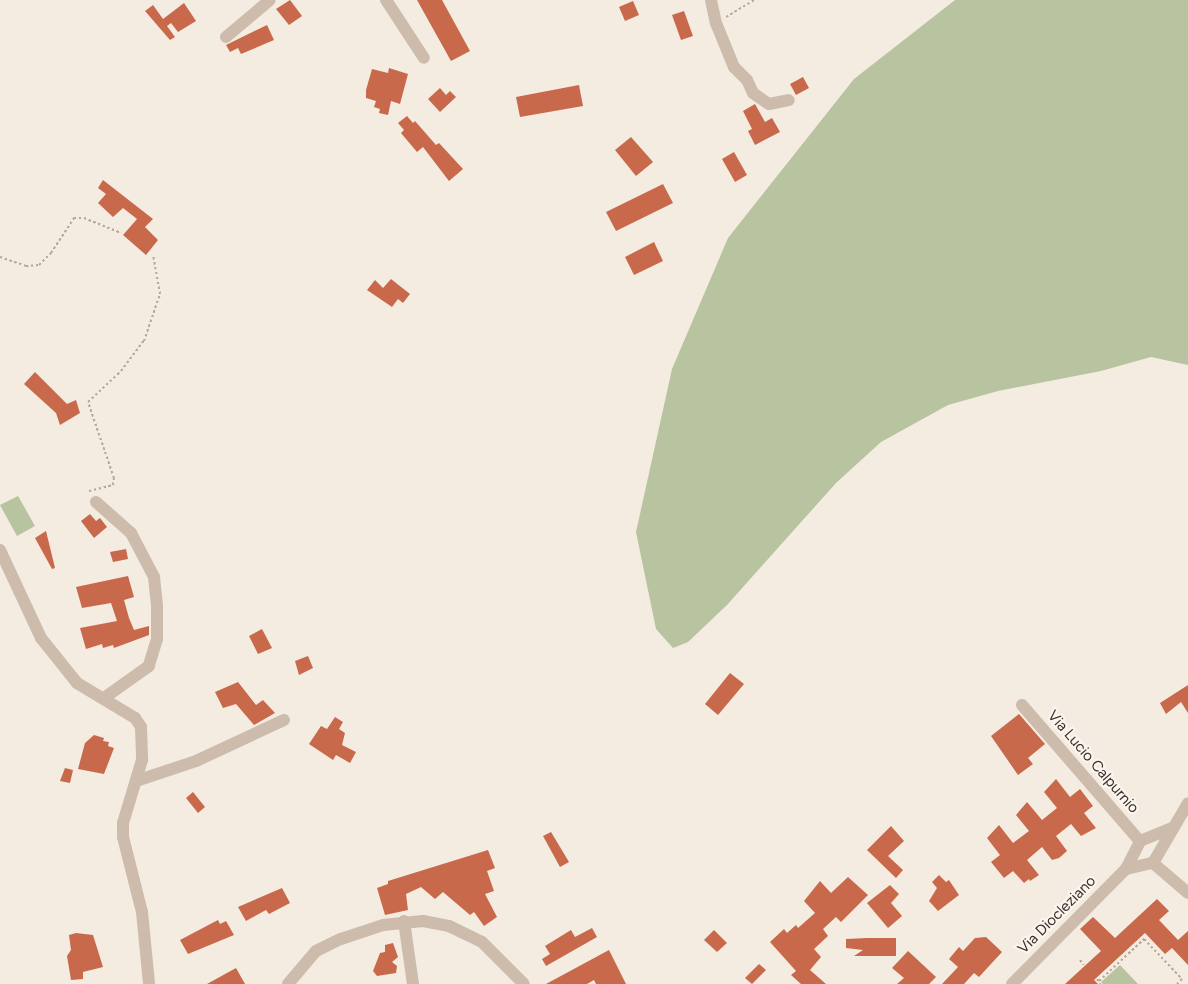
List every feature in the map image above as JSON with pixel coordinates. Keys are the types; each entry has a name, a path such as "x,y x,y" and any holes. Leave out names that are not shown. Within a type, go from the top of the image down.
{"street":[{"path":"226,37 270,0"},
{"path":"386,0 424,58"},
{"path":"711,0 716,23 734,68 747,80 753,93 769,104 789,100"},
{"path":"96,502 131,533 154,577 157,606 157,639 149,666 104,698"},
{"path":"0,550 41,638 77,683 136,718 141,727 142,760 122,822 122,837 142,912 150,984"},
{"name":"Via Lucio Calpurnio","path":"1022,705 1140,841"},
{"path":"136,781 196,761 284,720"},
{"path":"1126,870 1153,863 1188,803"},
{"path":"1140,841 1174,828"},
{"name":"Via Diocleziano","path":"1012,984 1126,870 1140,841"},
{"path":"1153,863 1188,893"},
{"path":"288,984 316,951 360,931 404,921 423,921 464,932 496,954 524,984"},
{"path":"404,921 413,984"}],"path":[{"path":"716,23 754,0"},
{"path":"0,257 26,266 39,265 51,254 74,218 84,218 121,233"},
{"path":"89,490 113,485 114,478 88,402 120,371 144,340 160,294 153,256"},
{"path":"1099,982 1144,939 1182,979 1178,984"},
{"path":"1080,960 1084,965"}],"green space":[{"path":"955,0 1188,0 1188,365 1151,357 1101,371 998,391 948,405 881,442 836,483 727,605 688,642 673,648 656,629 636,532 672,369 728,238 854,79"},
{"path":"18,496 35,526 17,536 0,505"},
{"path":"1120,965 1138,984 1103,984 1101,982"}],"building":[{"path":"290,0 302,16 289,25 276,9"},
{"path":"417,0 442,0 470,51 451,61"},
{"path":"633,1 639,15 625,21 619,7"},
{"path":"184,3 196,21 178,32 171,23 167,26 175,37 170,40 145,11 153,5 163,19"},
{"path":"684,11 693,36 681,40 672,15"},
{"path":"267,25 274,40 241,54 238,48 230,52 226,45"},
{"path":"389,68 408,74 400,104 391,101 388,115 379,113 380,109 374,107 376,101 366,98 366,90 372,69 388,73"},
{"path":"803,77 809,88 796,95 790,84"},
{"path":"579,85 583,106 520,117 516,97"},
{"path":"440,88 446,95 450,91 456,97 440,112 428,99"},
{"path":"755,104 765,122 772,118 780,132 755,145 748,131 752,129 743,111"},
{"path":"407,116 413,123 415,121 436,145 439,143 463,169 449,181 423,147 417,152 401,133 404,130 398,123"},
{"path":"631,137 653,162 636,176 615,150"},
{"path":"734,152 747,175 735,182 722,159"},
{"path":"103,180 153,219 145,227 158,240 146,255 123,235 137,219 123,208 113,217 98,203 106,194 98,188"},
{"path":"663,184 673,203 616,231 606,212"},
{"path":"654,242 663,261 634,275 625,257"},
{"path":"391,279 410,294 403,303 398,299 392,307 367,290 375,280 383,288"},
{"path":"35,372 67,404 76,400 80,413 60,425 56,413 24,384"},
{"path":"90,514 96,521 100,518 107,527 94,538 81,521"},
{"path":"46,531 55,568 52,569 35,538"},
{"path":"126,549 128,559 113,562 110,552"},
{"path":"128,576 134,597 124,600 129,618 134,630 149,626 149,635 114,648 113,645 103,648 102,644 86,649 80,628 117,621 111,603 82,608 76,587"},
{"path":"262,629 272,648 258,654 249,636"},
{"path":"308,656 313,668 299,675 295,661"},
{"path":"730,673 744,684 718,715 705,704"},
{"path":"238,682 256,705 263,700 275,713 254,725 236,704 223,708 215,692"},
{"path":"1188,685 1188,713 1181,702 1166,714 1160,703"},
{"path":"1019,714 1045,744 1028,758 1033,764 1018,775 991,736"},
{"path":"335,717 343,722 339,729 345,733 342,745 356,752 350,763 336,755 333,760 309,744 321,726 327,729"},
{"path":"94,735 104,738 103,741 109,742 108,746 114,748 104,774 78,769 85,743"},
{"path":"65,768 73,770 70,783 60,781"},
{"path":"1056,779 1070,797 1080,789 1093,806 1084,813 1096,828 1081,836 1071,824 1056,836 1067,851 1059,858 1052,860 1042,847 1027,860 1039,875 1024,883 1013,871 1004,878 991,862 1000,855 987,838 999,825 1013,843 1029,831 1016,815 1027,802 1042,820 1057,808 1044,792"},
{"path":"193,792 205,807 198,813 186,798"},
{"path":"891,826 904,841 888,856 903,870 896,878 867,850"},
{"path":"551,832 569,862 560,867 543,836"},
{"path":"488,850 495,868 487,871 494,891 485,894 497,917 484,926 474,912 470,915 443,892 435,899 421,887 406,894 408,910 385,915 377,888 388,884 388,881"},
{"path":"939,875 946,882 949,880 959,895 938,911 929,901 937,888 932,882"},
{"path":"848,877 868,895 841,922 836,917 823,929 828,936 814,949 821,957 810,970 826,984 801,984 791,975 796,971 770,942 784,929 787,933 796,925 798,928 815,913 804,901 820,881 831,893"},
{"path":"890,885 899,894 891,903 902,916 888,928 867,903"},
{"path":"282,888 290,903 269,914 266,910 246,921 238,907"},
{"path":"1157,899 1169,911 1159,920 1178,940 1188,931 1188,965 1172,948 1165,954 1145,933 1094,980 1098,984 1065,984 1101,951 1080,929 1093,917 1115,938"},
{"path":"218,920 220,924 226,921 234,935 188,954 180,940"},
{"path":"592,928 597,937 546,966 542,959 550,954 545,946 571,930 575,937"},
{"path":"714,930 727,943 717,952 704,940"},
{"path":"76,933 93,935 103,967 83,972 83,979 71,980 67,956 71,950 69,935"},
{"path":"986,937 1002,952 979,977 974,973 964,984 942,984 958,967 949,959 959,947 963,951 975,938"},
{"path":"896,938 896,956 854,956 863,950 846,948 846,939"},
{"path":"393,943 398,957 392,962 397,966 396,973 377,976 373,971 380,953 385,952 385,945"},
{"path":"609,950 626,984 596,984 594,980 587,984 546,984"},
{"path":"908,951 936,977 929,984 897,984 904,978 892,968"},
{"path":"759,964 766,970 752,984 745,978"},
{"path":"236,968 245,984 207,984"}]}
